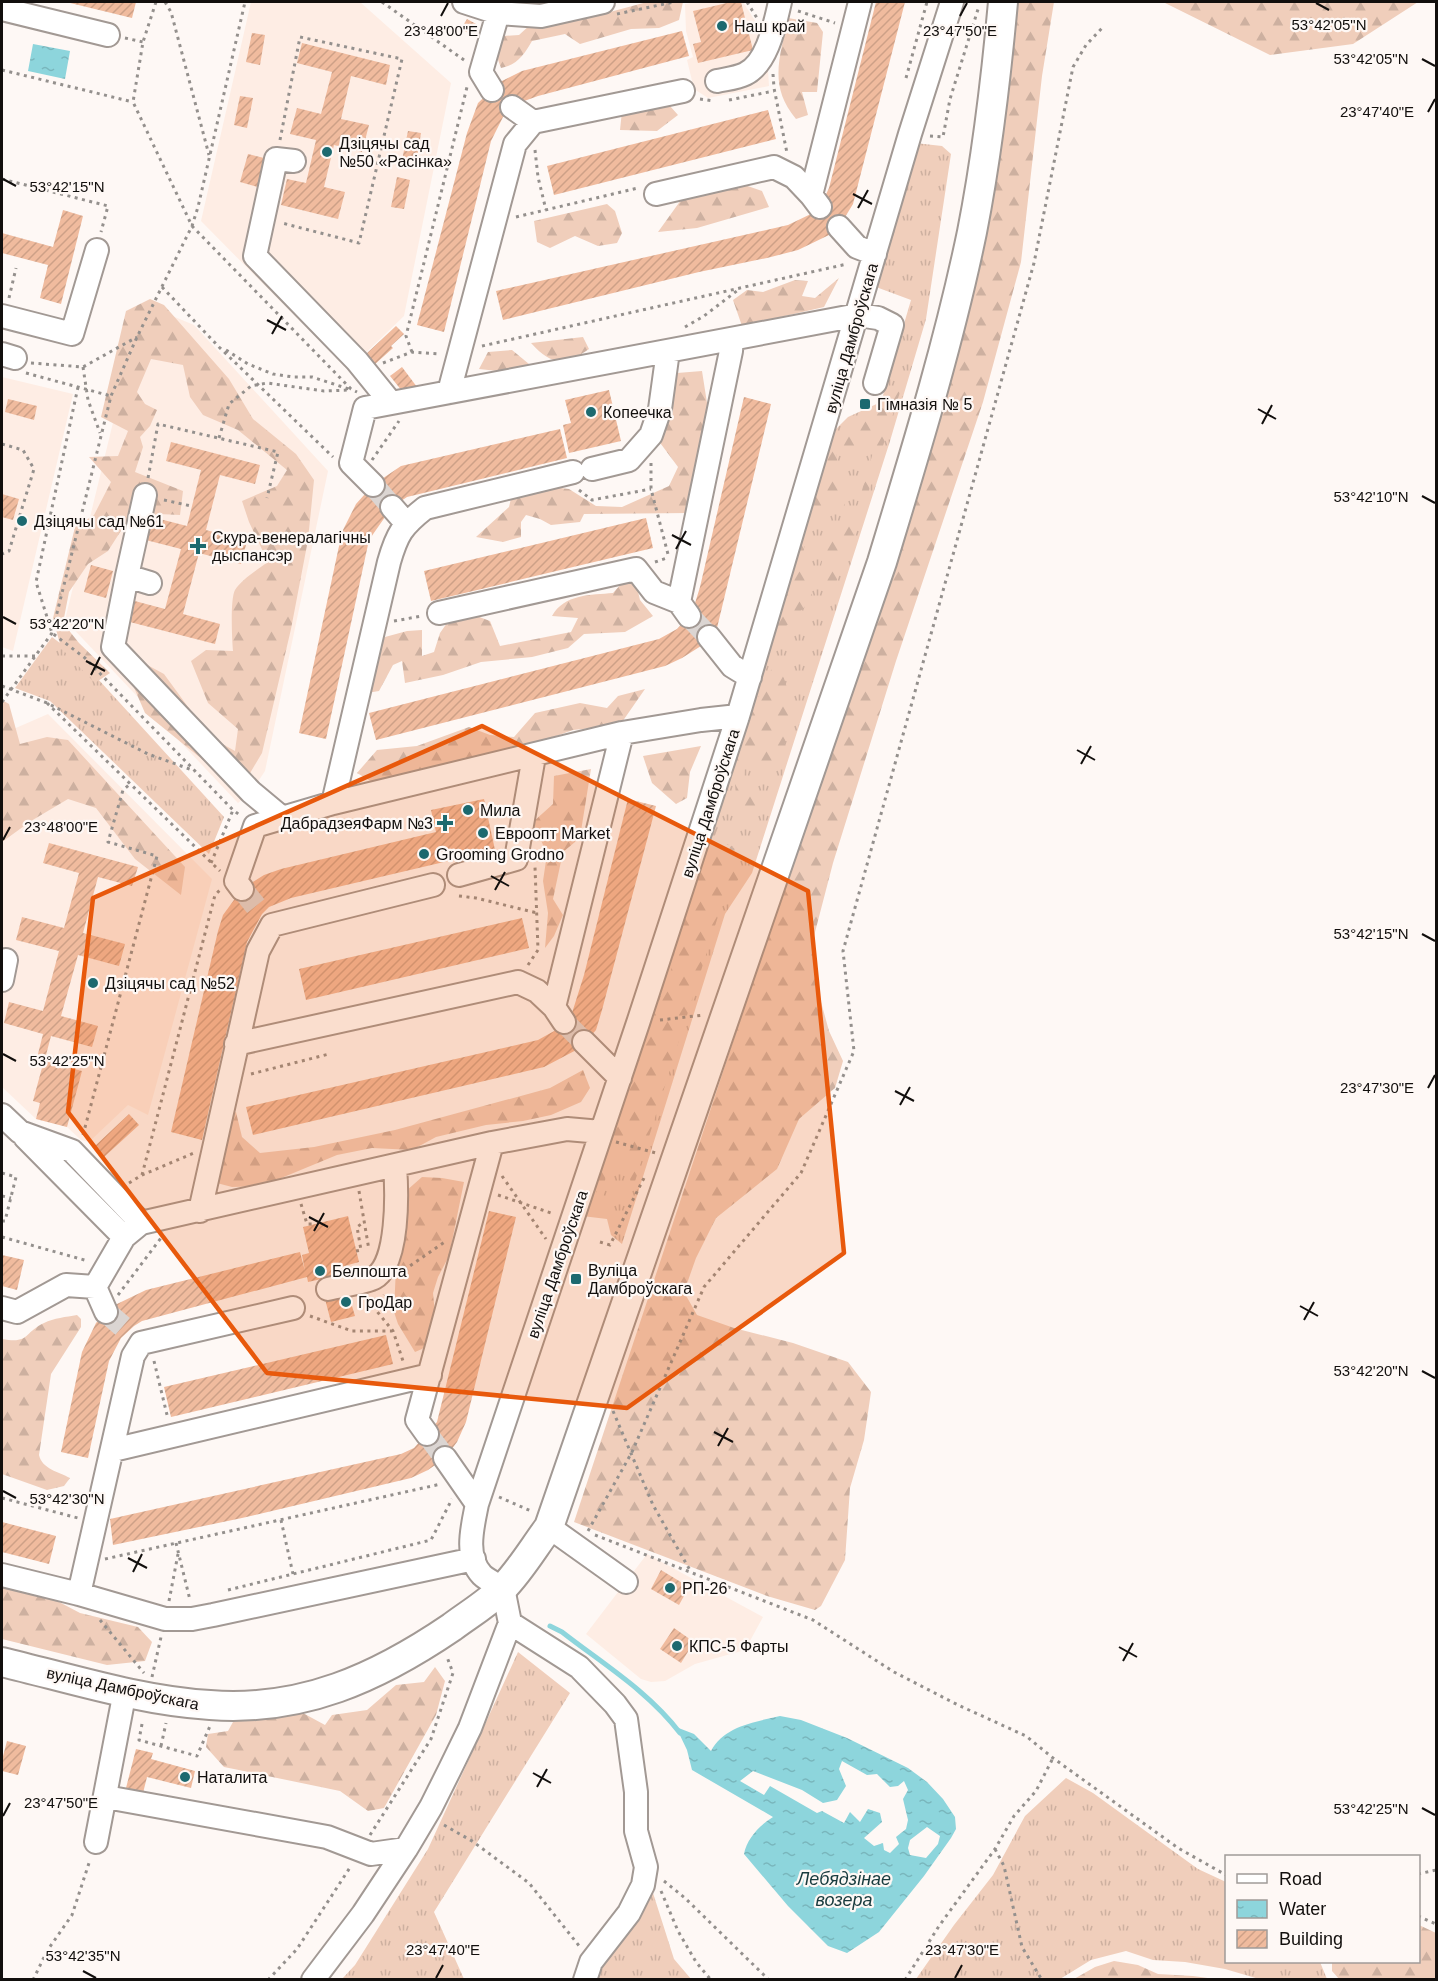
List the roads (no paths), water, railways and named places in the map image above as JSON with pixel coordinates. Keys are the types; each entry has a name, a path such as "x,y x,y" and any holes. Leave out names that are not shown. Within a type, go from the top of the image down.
{"main road":[{"name":"вуліца Дамброўскага","path":"2,1662 125,1691 210,1706 249,1706 290,1702 320,1695 361,1679 438,1636 503,1588 544,1521 597,1389 882,562 913,458 972,233 990,123 1003,2"}],"street":[{"path":"464,2 498,13 603,2"},
{"path":"656,194 774,167 794,177 816,201 860,2"},
{"name":"вуліца Дамброўскага","path":"474,1559 471,1536 486,1499 607,1136 620,1078 738,716 910,134 952,2"},
{"path":"717,81 746,74 757,64 771,40 780,3"},
{"path":"2,9 108,34"},
{"path":"480,83 498,13"},
{"path":"449,392 515,144 533,122 683,92"},
{"path":"512,107 533,122"},
{"path":"285,160 264,218 255,256 357,361 359,382 391,403"},
{"path":"839,227 857,248 875,254"},
{"path":"3,317 72,334 97,250"},
{"path":"362,474 365,408 858,315 878,318 892,325 875,383"},
{"path":"439,613 636,569 654,592 684,609 688,556 732,339"},
{"path":"333,803 399,515 628,460 651,435 660,408 668,351"},
{"path":"145,495 113,647 251,792 281,817"},
{"path":"127,576 150,582"},
{"path":"709,637 732,666 750,677"},
{"path":"236,884 255,826 281,817 622,733 738,716"},
{"path":"236,1044 518,982 537,991 559,1014 622,733"},
{"path":"459,875 516,859 534,756"},
{"path":"200,1211 236,1044 267,920 433,885"},
{"path":"584,1042 620,1078"},
{"path":"2,1115 133,1230"},
{"path":"95,1287 133,1230 200,1211 396,1166 490,1150 567,1129 607,1136"},
{"path":"20,1132 72,1151 133,1230"},
{"path":"427,1434 417,1420 420,1377 470,1225 490,1150"},
{"path":"328,1289 380,1285 393,1248 396,1166"},
{"path":"2,1308 17,1312 66,1285 95,1287 111,1305"},
{"path":"78,1594 113,1450 135,1342 293,1308"},
{"path":"113,1450 420,1377"},
{"path":"444,1458 486,1499"},
{"path":"544,1521 626,1582"},
{"path":"2,1575 192,1619 474,1559 482,1575 503,1588 510,1623 470,1728 406,1849 363,1914 313,1980"},
{"path":"510,1623 579,1667 615,1704 626,1719 636,1792 636,1831 646,1867 643,1885 629,1913 588,1971"},
{"path":"94,1848 106,1797 125,1691"},
{"path":"106,1797 327,1837 371,1854 406,1849"}],"water":[{"path":"33,44 70,51 65,79 28,71"},
{"name":"Лебядзінае возера","path":"780,1716 801,1720 847,1738 908,1768 927,1782 943,1799 955,1817 956,1829 924,1876 879,1932 847,1953 828,1946 788,1906 744,1854 755,1832 773,1817 692,1770 687,1750 676,1727 694,1734 711,1751 724,1736 741,1726","holes":["842,1761 867,1775 877,1774 890,1787 898,1786 904,1781 908,1790 903,1799 908,1820 906,1829 896,1837 899,1844 890,1853 884,1850 883,1843 874,1846 864,1838 882,1822 880,1813 868,1809 860,1822 850,1812 844,1823 822,1811 817,1813 770,1786 764,1795 740,1781 753,1771 802,1790 823,1803 837,1800 846,1786 839,1769","927,1827 940,1836 938,1844 926,1858 910,1855 908,1848 910,1840"]}],"waterway":[{"path":"550,1626 562,1632 639,1691 680,1733"}],"tunnel":[{"path":"373,485 392,507"},
{"path":"689,616 709,637"},
{"path":"242,889 262,914"},
{"path":"564,1022 584,1042"},
{"path":"106,1312 128,1331"},
{"path":"427,1434 445,1458"}],"place":[{"name":"Наш край","path":"722,26"},
{"name":"Дзіцячы сад №50 «Расінка»","path":"327,152"},
{"name":"Гімназія № 5","path":"865,404"},
{"name":"Копеечка","path":"591,412"},
{"name":"Дзіцячы сад №61","path":"22,521"},
{"name":"Скура-венералагічны дыспансэр","path":"198,546"},
{"name":"Мила","path":"468,810"},
{"name":"ДабрадзеяФарм №3","path":"445,823"},
{"name":"Евроопт Market","path":"483,833"},
{"name":"Grooming Grodno","path":"424,854"},
{"name":"Дзіцячы сад №52","path":"93,983"},
{"name":"Белпошта","path":"320,1271"},
{"name":"Вуліца Дамброўскага","path":"576,1279"},
{"name":"ГроДар","path":"346,1302"},
{"name":"РП-26","path":"670,1588"},
{"name":"КПС-5 Фарты","path":"677,1646"},
{"name":"Наталита","path":"185,1777"}]}
